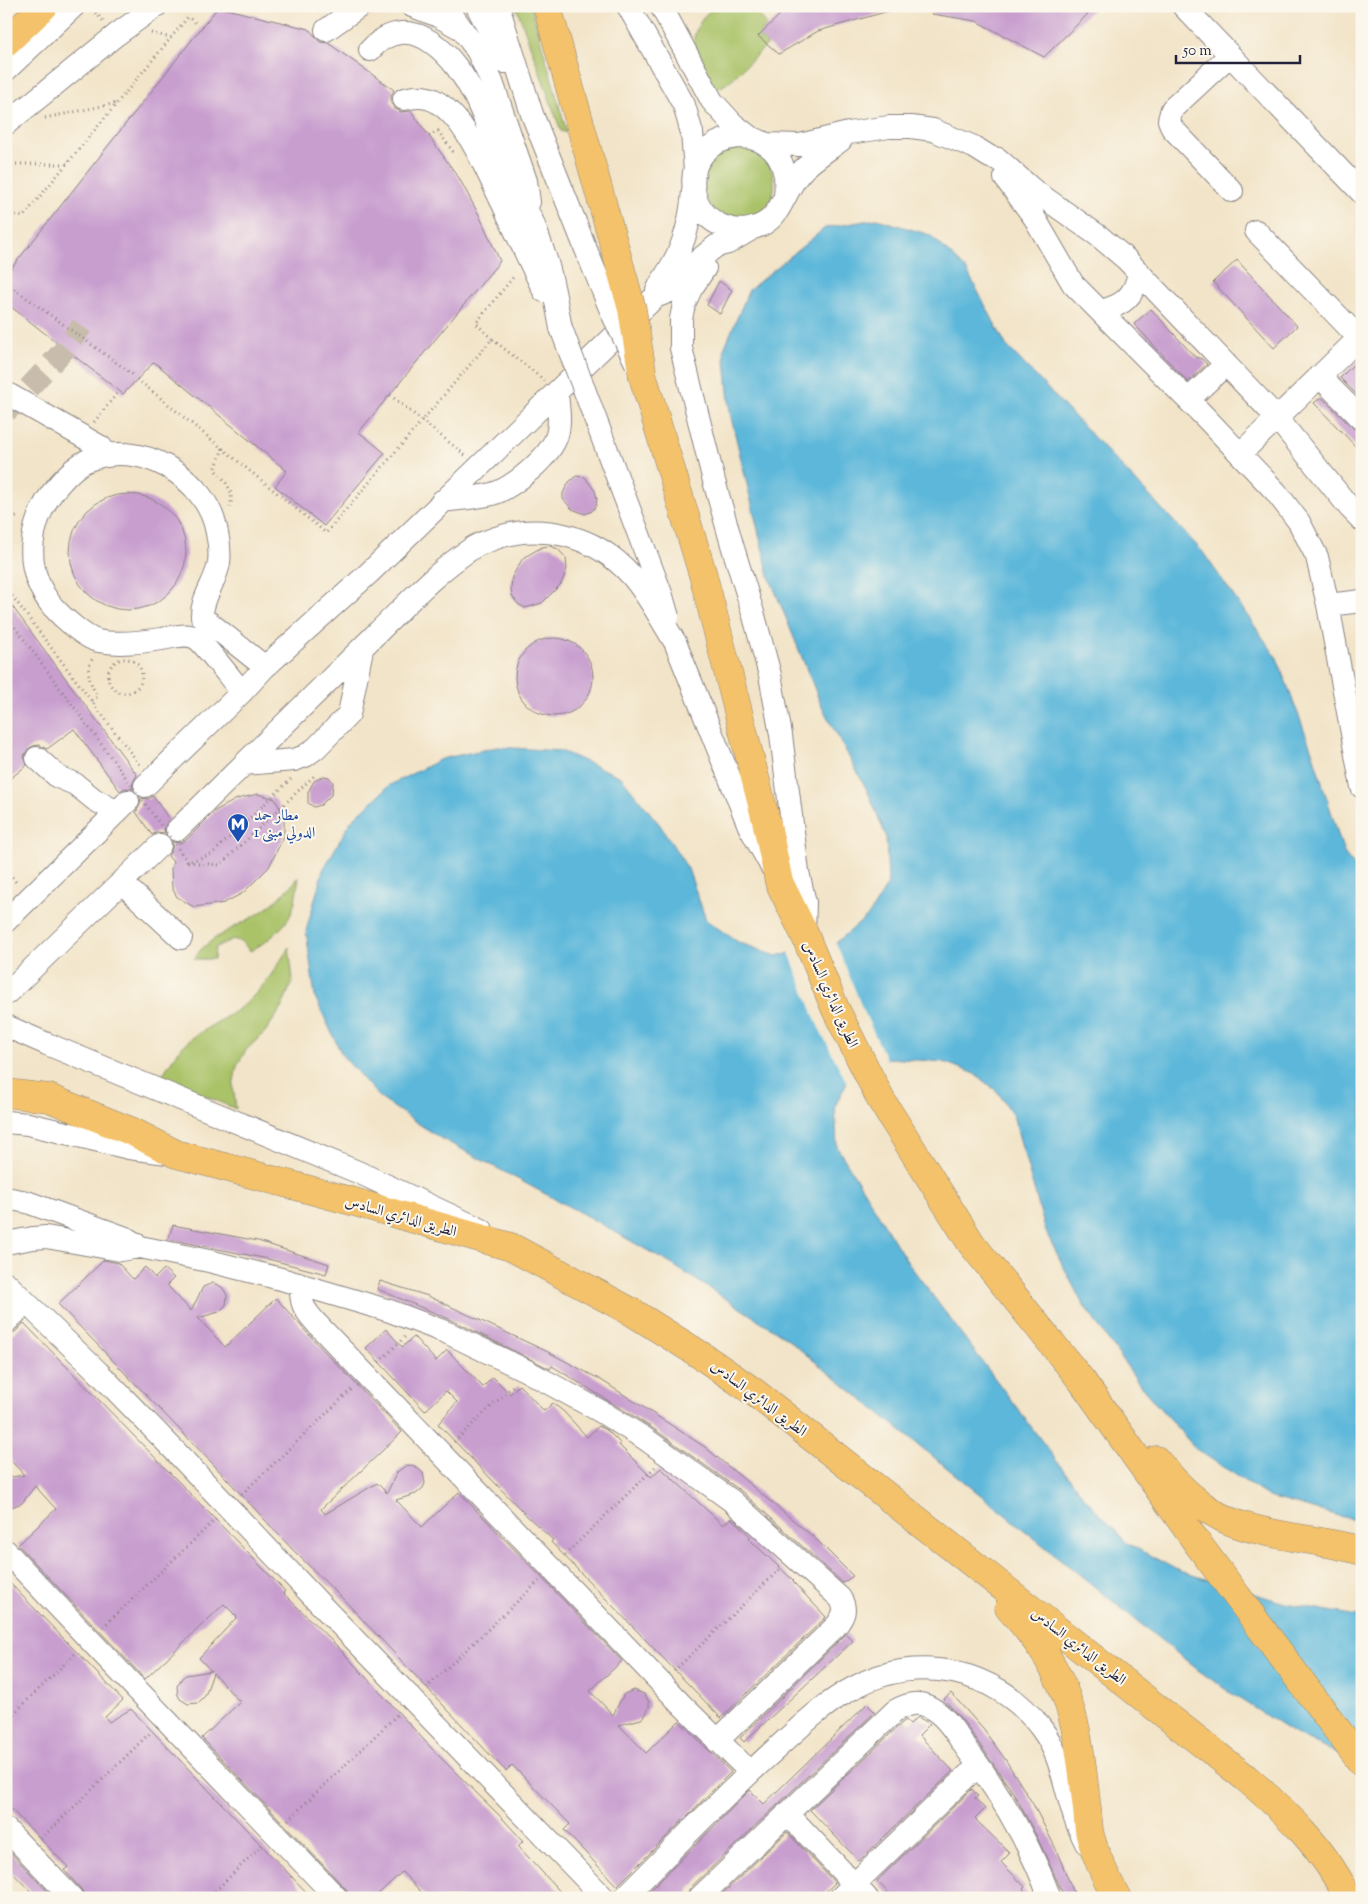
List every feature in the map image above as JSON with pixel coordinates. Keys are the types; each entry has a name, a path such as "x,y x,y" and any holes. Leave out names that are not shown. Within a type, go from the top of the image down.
{"highway":[{"path":"6,42 44,6"},
{"name":"الطريق الدائري السادس","path":"548,6 632,309 643,377 703,574 766,820 779,882 807,941 835,1008 881,1100 971,1244 1082,1381 1198,1544 1362,1763"},
{"name":"الطريق الدائري السادس","path":"6,1093 49,1098 133,1132 176,1154 359,1203 510,1247 632,1312 699,1354 754,1392 1246,1778 1303,1830 1325,1858 1348,1898"},
{"path":"1082,1381 1122,1421 1184,1491 1209,1510 1236,1524 1362,1551"},
{"path":"953,1549 1032,1633 1060,1680 1072,1715 1078,1741 1090,1834 1112,1888"}],"lane":[{"path":"6,70 74,6"},
{"path":"6,124 116,35 156,6"},
{"path":"326,30 360,6"},
{"path":"412,6 436,15 464,30"},
{"path":"446,6 478,52 492,82 526,181 532,220 530,263"},
{"path":"477,6 532,114"},
{"path":"498,6 532,114 612,314 643,377"},
{"path":"628,6 676,90 688,116 692,133 696,201 704,213 714,222 727,228 741,230 755,228"},
{"path":"661,6 712,101 733,124 776,154 784,166 787,181 785,196"},
{"path":"1183,6 1230,56 1357,178"},
{"path":"370,50 379,40 392,34 406,32 420,35 443,52 458,69 474,96 512,187 532,220"},
{"path":"1230,56 1172,109 1169,120 1172,128 1232,191"},
{"path":"404,100 415,96 437,102 454,116 483,164 561,328 662,596 675,642 749,826 779,882"},
{"path":"148,782 266,667 369,573 557,393 654,297 661,281 674,263 688,228 694,179 700,158 722,140 736,136 758,141 800,145 849,133 889,127 911,127 933,130 998,159 1032,189 1105,240 1139,272 1277,418 1350,508 1362,520"},
{"path":"654,297 670,291 700,259 716,246 728,243 768,221 778,210 799,174 811,162 849,133"},
{"path":"990,157 993,166 1009,182 1034,217 1066,275 1082,294 1240,454 1276,492 1300,522 1317,557 1328,605 1362,787"},
{"path":"1240,454 1319,376 1360,340 1256,231"},
{"path":"728,243 721,253 706,267 691,289 684,304 681,319 681,348 716,489 770,675 781,735 798,872 805,903 807,941"},
{"path":"1100,311 1110,309 1124,301 1133,292 1137,285 1139,272"},
{"path":"1188,400 1226,364"},
{"path":"1319,376 1362,419"},
{"path":"6,393 101,447 108,456"},
{"path":"442,502 492,494 502,490 512,484 537,462 553,444 557,436 559,426 557,393"},
{"path":"242,692 197,638 185,635 140,642 98,641 67,620 53,607 35,571 32,556 34,532 41,509 48,497 66,476 79,465 94,459 127,455 139,457 170,468 191,484 206,504 217,531 219,564 205,602 202,617 266,667"},
{"path":"177,830 377,633 449,565 473,547 501,535 526,531 546,532 583,540 604,552 619,563 641,588 675,642"},
{"path":"1328,605 1362,600"},
{"path":"244,764 294,760 305,756 316,748 349,714 362,649"},
{"path":"6,921 122,807 95,800 76,784 66,769 41,754"},
{"path":"6,994 160,846"},
{"path":"121,882 181,938"},
{"path":"6,1026 360,1173 472,1224 510,1247"},
{"path":"6,1079 49,1098"},
{"path":"6,1122 28,1124 129,1148 176,1154"},
{"path":"6,1198 27,1202 126,1238 140,1247"},
{"path":"6,1243 46,1237 120,1250 140,1247 209,1261 301,1284 416,1320 448,1333 525,1370 600,1411 667,1454 732,1501 840,1598 845,1609 843,1616 836,1626 717,1741"},
{"path":"6,1283 98,1372 604,1898"},
{"path":"301,1284 300,1299 305,1310 661,1683 750,1772"},
{"path":"6,1322 26,1303"},
{"path":"6,1551 337,1898"},
{"path":"624,1898 750,1772 820,1709 856,1686 882,1676 927,1668 967,1675 990,1684 1008,1695 1025,1709 1042,1728 1055,1751 1062,1770 1077,1824 1092,1858 1112,1888"},
{"path":"699,1898 895,1711 912,1704 921,1704 941,1715 980,1767 1033,1857 1050,1898"},
{"path":"786,1814 853,1893 968,1775 980,1767"},
{"path":"6,1830 72,1898"}],"path":[{"path":"6,212 23,217 188,18 197,24"},
{"path":"144,32 172,38"},
{"path":"36,120 118,103"},
{"path":"429,136 438,130 455,154"},
{"path":"6,164 67,164"},
{"path":"530,263 476,323 492,339 541,376 557,393"},
{"path":"6,283 136,378 326,532 492,339"},
{"path":"90,427 119,391"},
{"path":"390,395 479,466"},
{"path":"6,588 92,701 148,782"},
{"path":"6,615 188,862 220,865 314,776"},
{"path":"92,701 97,697 89,678 88,669 95,654"},
{"path":"129,660 140,668 142,680 134,691 121,693 110,685 109,672 117,662 129,660"},
{"path":"188,862 212,854 293,777"},
{"path":"6,1721 367,1376 410,1333 416,1320"},
{"path":"442,1454 518,1381 511,1377"},
{"path":"208,1898 552,1569 667,1454"},
{"path":"661,1683 784,1566 778,1560"},
{"path":"28,1852 166,1718"}],"green space":[{"path":"516,6 531,6 567,133 561,131"},
{"path":"716,6 750,6 767,25 758,36 768,44 729,82 721,87 714,88 698,61 694,50 694,43 697,28 710,10"},
{"path":"746,147 763,157 772,170 774,183 772,198 765,209 754,216 728,217 716,211 707,201 703,186 703,174 718,152"},
{"path":"299,877 289,917 280,929 262,944 250,951 242,942 233,939 215,948 214,959 194,959 199,951 215,938 272,904"},
{"path":"289,947 293,980 281,1009 265,1032 246,1050 237,1066 233,1086 236,1109 161,1077 176,1055 190,1040 235,1012 259,990"}],"water":[{"path":"877,219 930,235 966,269 1006,345 1202,551 1277,658 1312,751 1344,853 1362,875 1362,1522 1269,1497 1196,1449 1143,1389 1081,1301 1046,1232 1013,1115 998,1092 973,1073 944,1062 889,1058 851,1074 835,1106 837,1147 906,1260 1083,1496 1127,1543 1179,1571 1285,1603 1362,1617 1362,1766 1295,1734 1198,1670 782,1335 673,1265 596,1221 437,1136 380,1098 342,1055 315,997 306,931 323,870 351,821 390,785 441,759 497,747 561,751 621,777 660,825 688,869 706,920 738,942 776,956 836,943 869,915 888,884 886,836 868,792 822,707 769,576 730,413 724,349 749,290 825,228"}],"pier":[{"path":"835,940 861,1005 887,1061 852,1076 848,1085 818,1026 788,950"}],"building":[{"path":"789,6 891,6 892,10 818,31 779,54 758,36"},
{"path":"933,6 1096,6 1044,57 976,21 932,14"},
{"path":"218,7 309,29 320,42 328,43 394,90 391,102 394,108 401,112 411,111 459,178 479,215 500,261 359,432 385,453 324,526 275,486 287,471 154,362 123,394 6,303 6,275"},
{"path":"1237,260 1297,326 1274,348 1213,282"},
{"path":"719,281 732,290 720,314 707,305"},
{"path":"1151,309 1195,357 1202,359 1207,364 1188,382 1134,324"},
{"path":"1362,356 1362,400 1340,378"},
{"path":"1321,397 1353,428 1362,432 1362,453 1314,403"},
{"path":"576,476 585,477 595,491 597,499 596,506 592,511 585,514 572,509 563,499 563,493 569,482"},
{"path":"128,494 150,498 169,511 182,530 186,552 182,574 169,593 150,606 128,610 106,606 87,593 74,574 70,552 74,530 87,511 106,498"},
{"path":"550,546 558,549 566,558 567,569 561,584 542,603 525,608 518,604 512,596 512,577 523,558 542,547"},
{"path":"6,598 137,775 132,789 125,788 120,791 74,729 47,749 39,745 28,749 24,756 27,765 6,782"},
{"path":"554,638 569,641 581,650 590,662 593,677 590,692 581,704 569,713 554,716 539,713 527,704 518,692 515,677 518,662 527,650 539,641"},
{"path":"324,776 329,777 333,782 332,794 321,805 314,807 308,803 308,792 314,781"},
{"path":"258,794 275,799 284,816 284,836 269,867 243,893 224,903 194,907 177,897 172,888 171,869 173,862 168,856 173,842 180,843 186,840 215,811 237,799"},
{"path":"153,796 169,819 164,833 157,832 152,835 136,812 141,798 148,799"},
{"path":"173,1225 258,1241 329,1264 326,1274 268,1259 168,1239"},
{"path":"104,1260 118,1263 133,1279 145,1267 155,1278 164,1269 174,1278 167,1285 191,1311 203,1287 213,1283 222,1287 227,1295 226,1305 219,1312 198,1318 225,1347 276,1298 402,1432 321,1509 325,1514 377,1483 387,1493 397,1472 410,1465 415,1466 423,1473 425,1483 423,1488 416,1494 396,1500 422,1527 459,1492 622,1661 590,1691 613,1715 624,1694 634,1690 644,1694 649,1702 645,1716 641,1719 619,1725 646,1753 679,1721 731,1772 617,1886 564,1830 570,1824 512,1765 506,1771 495,1760 344,1600 292,1549 213,1464 58,1304"},
{"path":"380,1281 428,1296 548,1352 601,1380 705,1447 818,1541 853,1576 843,1583 741,1491 651,1427 552,1366 550,1369 454,1321 377,1289"},
{"path":"24,1323 285,1591 283,1593 338,1647 436,1753 503,1819 523,1841 518,1846 566,1898 427,1898 402,1872 374,1898 352,1898 346,1889 202,1738 240,1702 213,1673 205,1696 198,1703 188,1704 180,1699 178,1695 177,1686 186,1675 211,1671 199,1658 237,1617 224,1604 145,1679 18,1545 56,1509 35,1486 22,1503 6,1509 6,1478 24,1475 6,1455 6,1335 15,1332"},
{"path":"386,1329 402,1347 414,1337 436,1361 447,1350 483,1387 493,1377 510,1394 519,1385 544,1411 553,1403 587,1437 599,1426 608,1431 621,1444 619,1445 651,1477 661,1468 723,1525 731,1518 751,1537 749,1539 794,1581 826,1617 721,1718 551,1542 553,1540 525,1514 438,1424 457,1402 446,1391 425,1411 366,1348"},
{"path":"6,1579 123,1700 105,1717 109,1722 131,1709 312,1898 85,1898 81,1889 64,1870 68,1867 6,1804"},
{"path":"846,1634 853,1641 744,1742 740,1738"},
{"path":"951,1693 983,1729 1005,1759 1033,1804 1055,1847 1076,1898 1065,1898 1035,1833 1014,1794 964,1722 944,1699"},
{"path":"867,1704 875,1712 690,1888 686,1898 643,1898 750,1790 764,1804"},
{"path":"918,1717 930,1724 919,1735 953,1771 859,1861 810,1810 903,1722 906,1720 910,1724"},
{"path":"972,1789 978,1796 975,1798 985,1809 975,1819 1010,1853 1001,1862 1025,1887 1023,1889 1032,1898 893,1898 877,1881"},
{"path":"787,1832 835,1883 819,1898 718,1898"},
{"path":"6,1848 54,1898 35,1898 6,1866"}],"tunnel":[{"path":"6,412 65,349 82,326"}],"place":[{"name":"مطار حمد الدولي مبنى 1","path":"238,843"}]}
